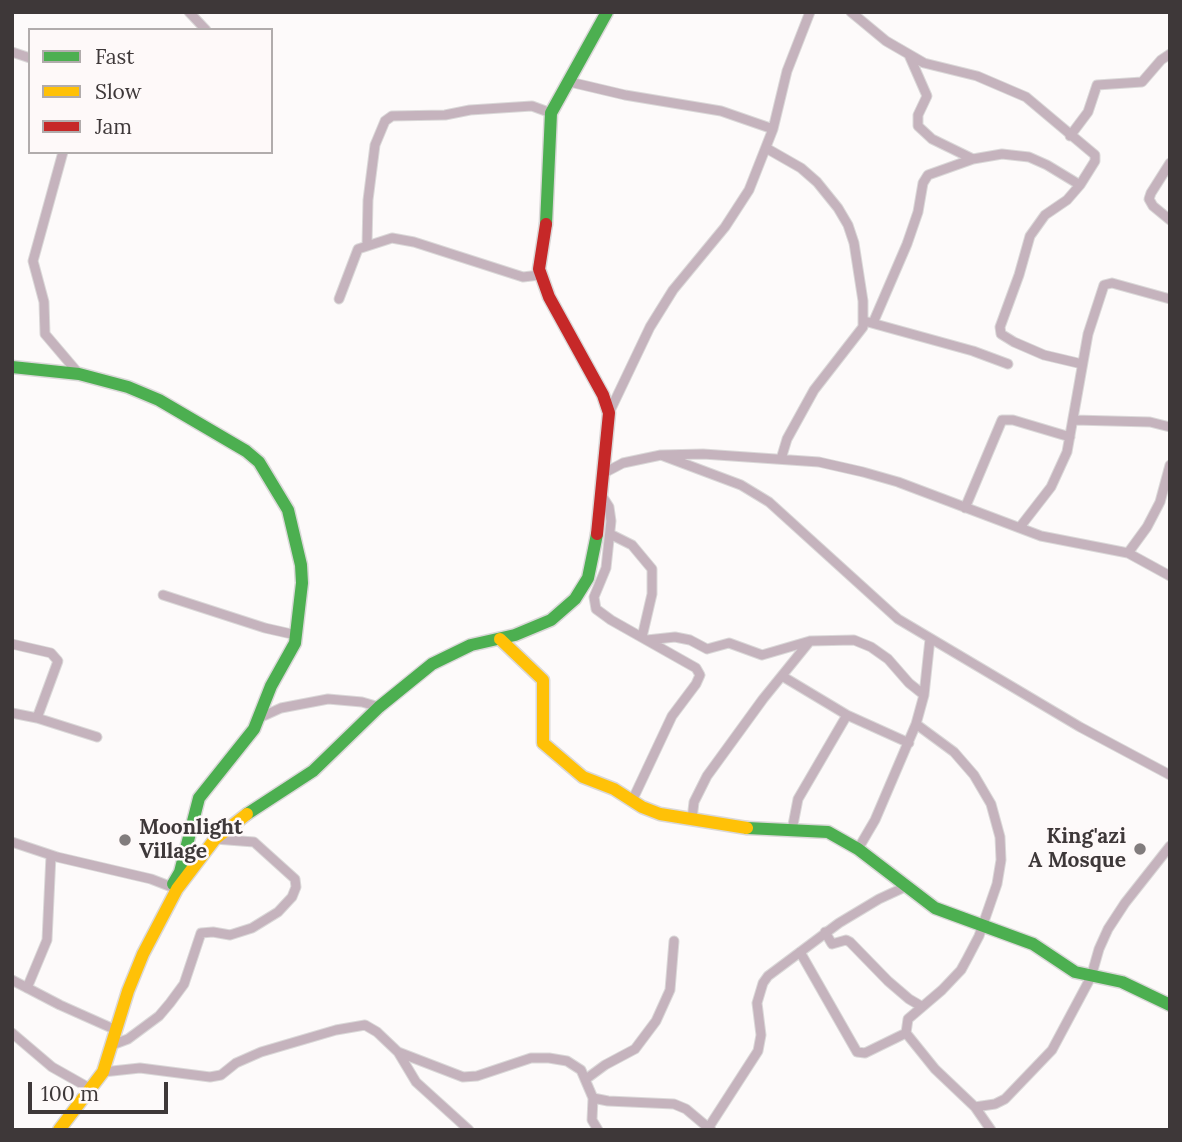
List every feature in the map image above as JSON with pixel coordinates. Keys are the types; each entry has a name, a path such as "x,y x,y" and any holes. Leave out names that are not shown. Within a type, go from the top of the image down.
{"street":[{"path":"189,12 204,28"},
{"path":"607,12 551,113 549,184 540,275 549,297 603,395 609,413"},
{"path":"174,888 215,839 238,820 313,771 413,678 445,656 471,645 533,629 551,620 581,592 591,569 602,496 609,413 650,327 673,290 745,197 773,129 787,71 810,12"},
{"path":"851,12 886,41 924,63 976,76 1032,101 1095,155 1096,159 1080,185 1067,200 1045,215 1030,236 1019,275 1001,320 1000,332 1014,342 1044,355 1082,364"},
{"path":"1070,136 1090,107 1097,85 1142,82 1161,60 1170,54"},
{"path":"909,55 927,96 918,115 918,126 932,139 973,159"},
{"path":"570,82 625,95 721,111 773,129"},
{"path":"368,245 368,200 375,145 385,121 392,117 445,115 470,110 532,106 551,113"},
{"path":"766,148 801,168 817,182 848,225 868,322"},
{"path":"62,154 33,261 44,302 45,334 79,374"},
{"path":"781,459 787,439 808,400 868,322 907,244 925,179 936,171 973,159 1002,154 1029,157 1080,185"},
{"path":"1170,163 1150,199 1153,206 1170,219"},
{"path":"340,299 356,252 384,239 397,239 517,276 540,275"},
{"path":"1020,527 1051,487 1067,452 1088,334 1106,284 1122,285 1170,299"},
{"path":"868,322 973,351 1008,364"},
{"path":"12,367 79,374 128,387 159,400 246,451 259,462 288,510 295,534 302,583 292,651 271,685 259,718 244,744 199,798 180,872 128,991 103,1072 59,1130"},
{"path":"965,508 1002,420 1013,420 1070,437"},
{"path":"1074,420 1150,422 1170,427"},
{"path":"604,473 623,463 661,455 703,454 819,462 863,471 1041,536 1128,554 1170,576"},
{"path":"661,455 741,485 769,502 898,619 1080,727 1170,775"},
{"path":"1128,554 1160,502 1170,465"},
{"path":"602,496 611,514 610,534 606,568 596,589 594,604 601,615 696,668 700,675 672,716 632,801"},
{"path":"610,534 632,545 652,569 652,594 644,638"},
{"path":"163,594 265,628 296,635"},
{"path":"644,638 675,637 690,640 707,649 729,643 762,655 810,641 854,640 888,659 924,695"},
{"path":"500,639 543,680 542,736 548,749 583,777 614,789 660,814 756,830 828,832 858,849 905,887 943,912 1033,944 1075,972 1122,982 1170,1004"},
{"path":"858,849 875,820 916,724 924,695 930,639"},
{"path":"692,819 694,802 707,776 744,724 810,641"},
{"path":"12,644 51,653 58,661 54,678 37,718"},
{"path":"782,676 847,715 909,743"},
{"path":"259,718 281,708 328,699 362,702 379,707"},
{"path":"12,713 97,737"},
{"path":"792,831 798,799 847,715"},
{"path":"916,724 954,752 974,775 990,804 1000,836 1001,860 997,884 983,924 961,970 908,1019 906,1033 935,1069 975,1107 991,1130"},
{"path":"112,1045 128,1039 159,1016 170,1003 184,984 201,933 240,933 271,918 292,897 296,887 295,879 254,842 215,839"},
{"path":"12,842 51,855 151,879 174,888"},
{"path":"975,1107 995,1104 1005,1099 1052,1050 1091,977 1108,929 1125,902 1170,846"},
{"path":"27,988 47,940 51,855"},
{"path":"593,1098 674,1104 686,1109 709,1128 758,1051 761,1035 756,1008 763,982 825,932 860,909 905,887"},
{"path":"825,932 832,943 846,940 850,942 888,981 921,1006"},
{"path":"586,1079 635,1049 656,1021 670,990 674,941"},
{"path":"800,952 857,1052 865,1053 906,1033"},
{"path":"12,980 116,1030"},
{"path":"103,1072 140,1068 210,1077 261,1052 365,1025 377,1032 398,1052 416,1082 469,1130"},
{"path":"12,1033 52,1067 91,1090"},
{"path":"398,1052 463,1077 477,1076 531,1058 549,1058 575,1066 581,1070 593,1098 591,1110 598,1130"}],"traffic: fast":[{"path":"546,224 551,113 607,12"},
{"path":"12,367 79,374 128,387 159,400 246,451 259,462 288,510 301,565 302,583 295,643 271,686 254,729 199,798 180,872 173,884"},
{"path":"247,814 313,771 379,707 432,664 471,645 515,635 551,620 575,599 588,578 597,534"},
{"path":"747,828 828,832 858,849 935,908 1033,944 1075,972 1122,982 1170,1005"}],"traffic: slow":[{"path":"500,639 543,680 543,743 583,777 614,789 642,807 660,814 747,828"},
{"path":"59,1130 103,1072 128,991 143,954 177,889 215,839 247,814"}],"traffic: jam":[{"path":"546,224 539,269 549,297 603,395 609,413 597,534"}],"place":[{"name":"Moonlight Village","path":"125,840"},
{"name":"King'azi A Mosque","path":"1140,849"}]}
